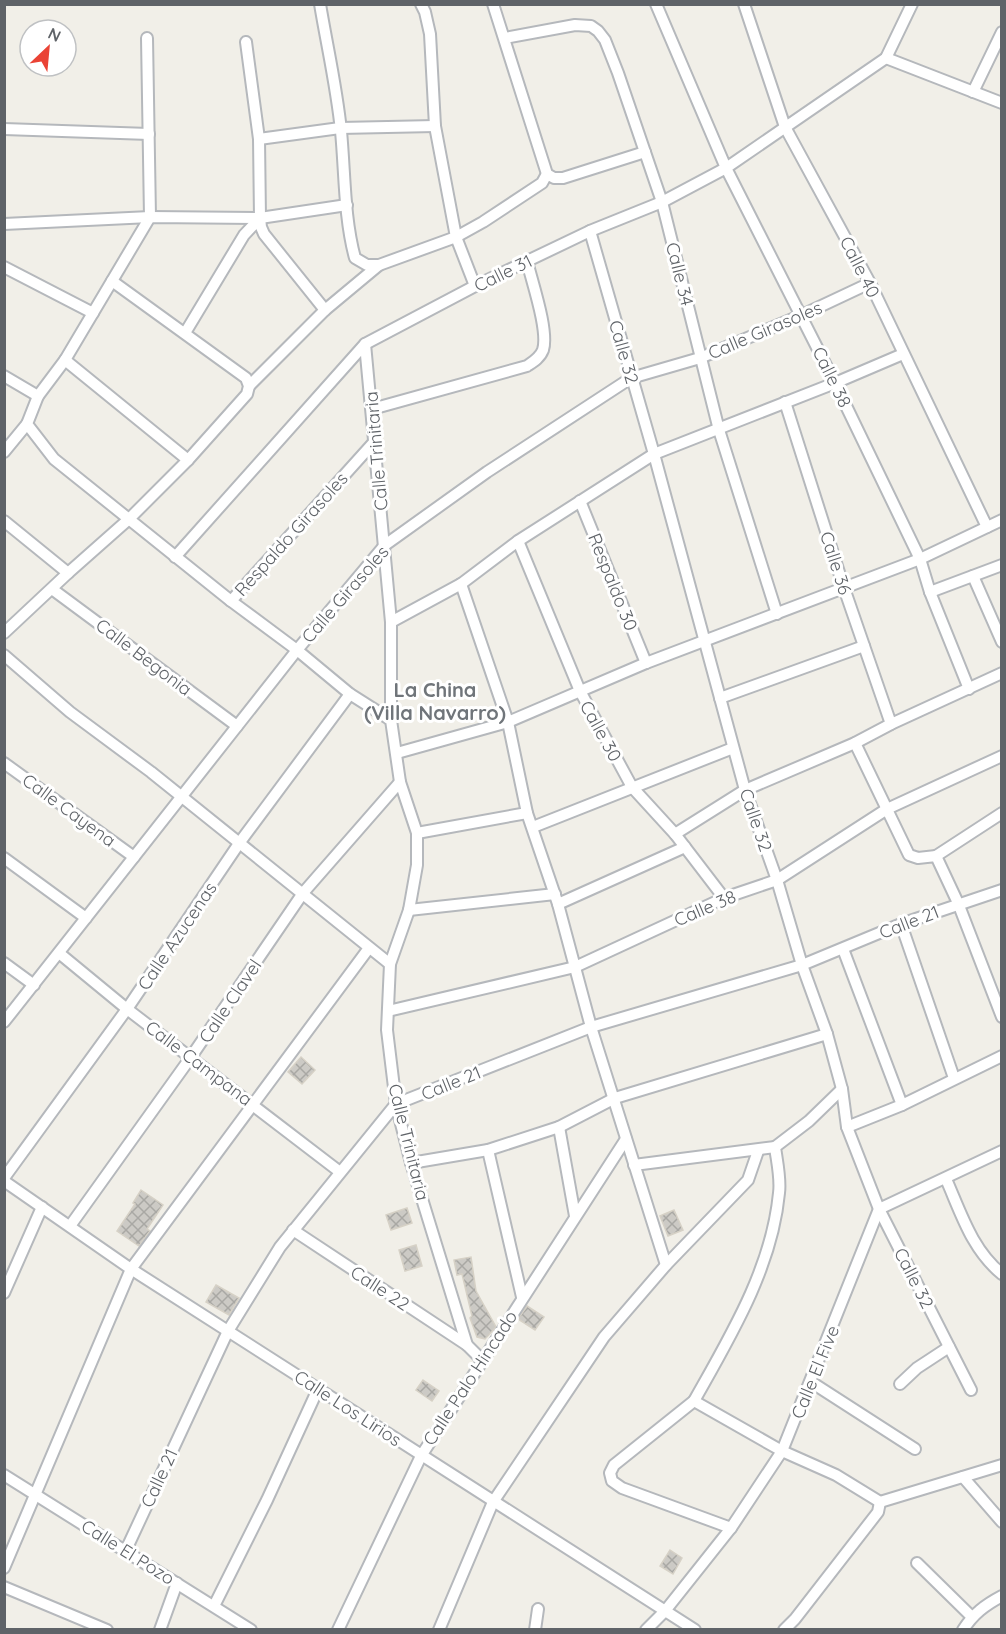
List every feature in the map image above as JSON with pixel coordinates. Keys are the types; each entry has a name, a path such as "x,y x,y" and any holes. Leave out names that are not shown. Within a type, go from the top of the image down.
{"street":[{"path":"320,4 340,128 351,245 355,258 367,265 379,265"},
{"path":"421,4 430,34 435,126 456,237 475,286"},
{"path":"493,4 547,174 554,178 563,178 645,152"},
{"name":"Calle 38","path":"656,4 726,168 802,315 920,559 930,592 969,689"},
{"name":"Calle 40","path":"744,4 785,127 870,283 987,527"},
{"path":"912,4 886,58 1002,103"},
{"name":"Calle 34","path":"505,38 575,25 591,26 605,40 662,201 719,430 777,614"},
{"path":"973,92 1002,32"},
{"path":"4,452 27,424 38,396 65,360 150,217 147,38"},
{"path":"246,42 259,139 260,218 264,234 325,310"},
{"name":"Calle 31","path":"175,557 365,344 475,286 590,231 662,201 726,168 886,58"},
{"path":"259,139 340,128 435,126"},
{"path":"4,129 149,134"},
{"path":"4,633 129,519 188,460 247,394 249,386 325,310 379,265 456,237 542,183 547,174"},
{"path":"4,224 150,217 260,218 347,205"},
{"path":"185,333 244,235 260,218"},
{"name":"Calle 32","path":"590,231 654,454 745,790 827,1035 842,1089 847,1126 879,1209 971,1390"},
{"path":"372,409 527,366 536,361 543,350 543,327 527,261"},
{"path":"4,267 93,313"},
{"path":"112,281 246,378 249,386"},
{"name":"Calle Girasoles","path":"4,1022 297,650 384,545 487,472 631,378 700,358 802,315 870,283"},
{"name":"Calle Trinitaria","path":"365,344 391,622 391,720 400,783 417,833 417,865 409,910 390,964 387,1030 396,1104 411,1163 467,1345 482,1360"},
{"path":"391,622 460,584 518,541 654,454 719,430 903,354"},
{"path":"65,360 188,460"},
{"path":"4,376 38,396"},
{"name":"Calle 36","path":"785,402 844,588 891,724"},
{"path":"27,424 54,459 350,694 391,720"},
{"name":"Respaldo Girasoles","path":"231,601 375,441"},
{"name":"Respaldo 30","path":"580,501 646,663"},
{"path":"397,753 508,722 646,663 920,559 1002,520"},
{"path":"4,521 68,573"},
{"name":"Calle 30","path":"518,541 579,691 632,787 675,834 724,898"},
{"path":"930,592 1002,565"},
{"path":"974,576 1002,642"},
{"path":"460,584 508,722 527,813 556,899 591,1027 666,1265"},
{"name":"Calle Begonia","path":"52,589 237,726"},
{"path":"720,698 864,646"},
{"path":"4,655 70,712 182,796 390,964"},
{"path":"675,834 745,790 855,743 1002,673"},
{"name":"Calle Azucenas","path":"4,1179 127,1009 240,842 350,694"},
{"path":"855,743 909,855 918,858 936,856 1002,813"},
{"path":"533,827 733,748"},
{"name":"Calle 38","path":"388,1011 575,967 724,898 777,880 886,809 1002,756"},
{"name":"Calle Cayena","path":"4,763 134,857"},
{"name":"Calle Clavel","path":"70,1226 191,1058 303,893 400,783"},
{"path":"417,833 527,813"},
{"path":"409,910 556,899 685,847"},
{"path":"936,856 958,903 1002,1017"},
{"path":"4,858 86,918"},
{"name":"Calle 21","path":"126,1550 228,1331 280,1247 396,1104 591,1027 802,965 901,924 1002,890"},
{"path":"901,924 954,1078"},
{"path":"4,1568 131,1269 369,948"},
{"path":"843,949 902,1105"},
{"name":"Calle Campana","path":"59,953 127,1009 340,1172"},
{"path":"4,963 34,985"},
{"path":"411,1163 488,1150 559,1127 615,1098 827,1035"},
{"path":"847,1126 902,1105 1002,1056"},
{"path":"634,1165 776,1148 809,1121 842,1089"},
{"path":"559,1127 575,1215"},
{"name":"Calle Palo Hincado","path":"338,1629 420,1456 626,1139"},
{"path":"731,1527 622,1488 612,1481 610,1473 614,1465 694,1401 739,1322 772,1236 780,1191 776,1148"},
{"path":"488,1150 522,1298"},
{"path":"439,1629 493,1502 604,1337 666,1265 748,1180 758,1151"},
{"path":"879,1209 1002,1151"},
{"name":"Calle Los Lirios","path":"4,1179 131,1269 420,1456 695,1629"},
{"path":"945,1179 974,1242 989,1264 1002,1274"},
{"path":"4,1293 42,1207"},
{"name":"Calle El Five","path":"646,1629 665,1611 731,1527 782,1451 879,1209"},
{"name":"Calle 22","path":"293,1230 467,1345"},
{"path":"900,1384 917,1368 949,1347"},
{"path":"811,1382 915,1449"},
{"path":"214,1606 267,1500 318,1389"},
{"path":"694,1401 782,1451 836,1475 880,1502 1002,1465"},
{"name":"Calle El Pozo","path":"4,1475 251,1629"},
{"path":"963,1477 1002,1522"},
{"path":"784,1629 795,1619 878,1512 880,1502"},
{"path":"917,1563 972,1617"},
{"path":"160,1629 177,1583"},
{"path":"4,1587 107,1629"},
{"path":"963,1629 972,1617 1002,1596"},
{"path":"536,1629 538,1608"}],"building":[{"path":"301,1057 315,1070 302,1084 288,1072"},
{"path":"141,1190 163,1205 147,1229 150,1231 139,1246 117,1231 135,1204 133,1203"},
{"path":"407,1208 412,1223 391,1230 386,1215"},
{"path":"674,1210 683,1230 668,1236 660,1216"},
{"path":"416,1245 422,1266 405,1271 399,1250"},
{"path":"471,1257 476,1291 496,1327 485,1339 477,1337 470,1318 472,1316 462,1274 457,1275 454,1260"},
{"path":"216,1285 239,1298 229,1315 206,1302"},
{"path":"527,1306 544,1317 535,1330 518,1319"},
{"path":"423,1380 439,1391 432,1401 416,1390"},
{"path":"670,1550 682,1558 673,1574 660,1566"}],"district":[{"name":"La China (Villa Navarro)","path":"435,700"}]}
